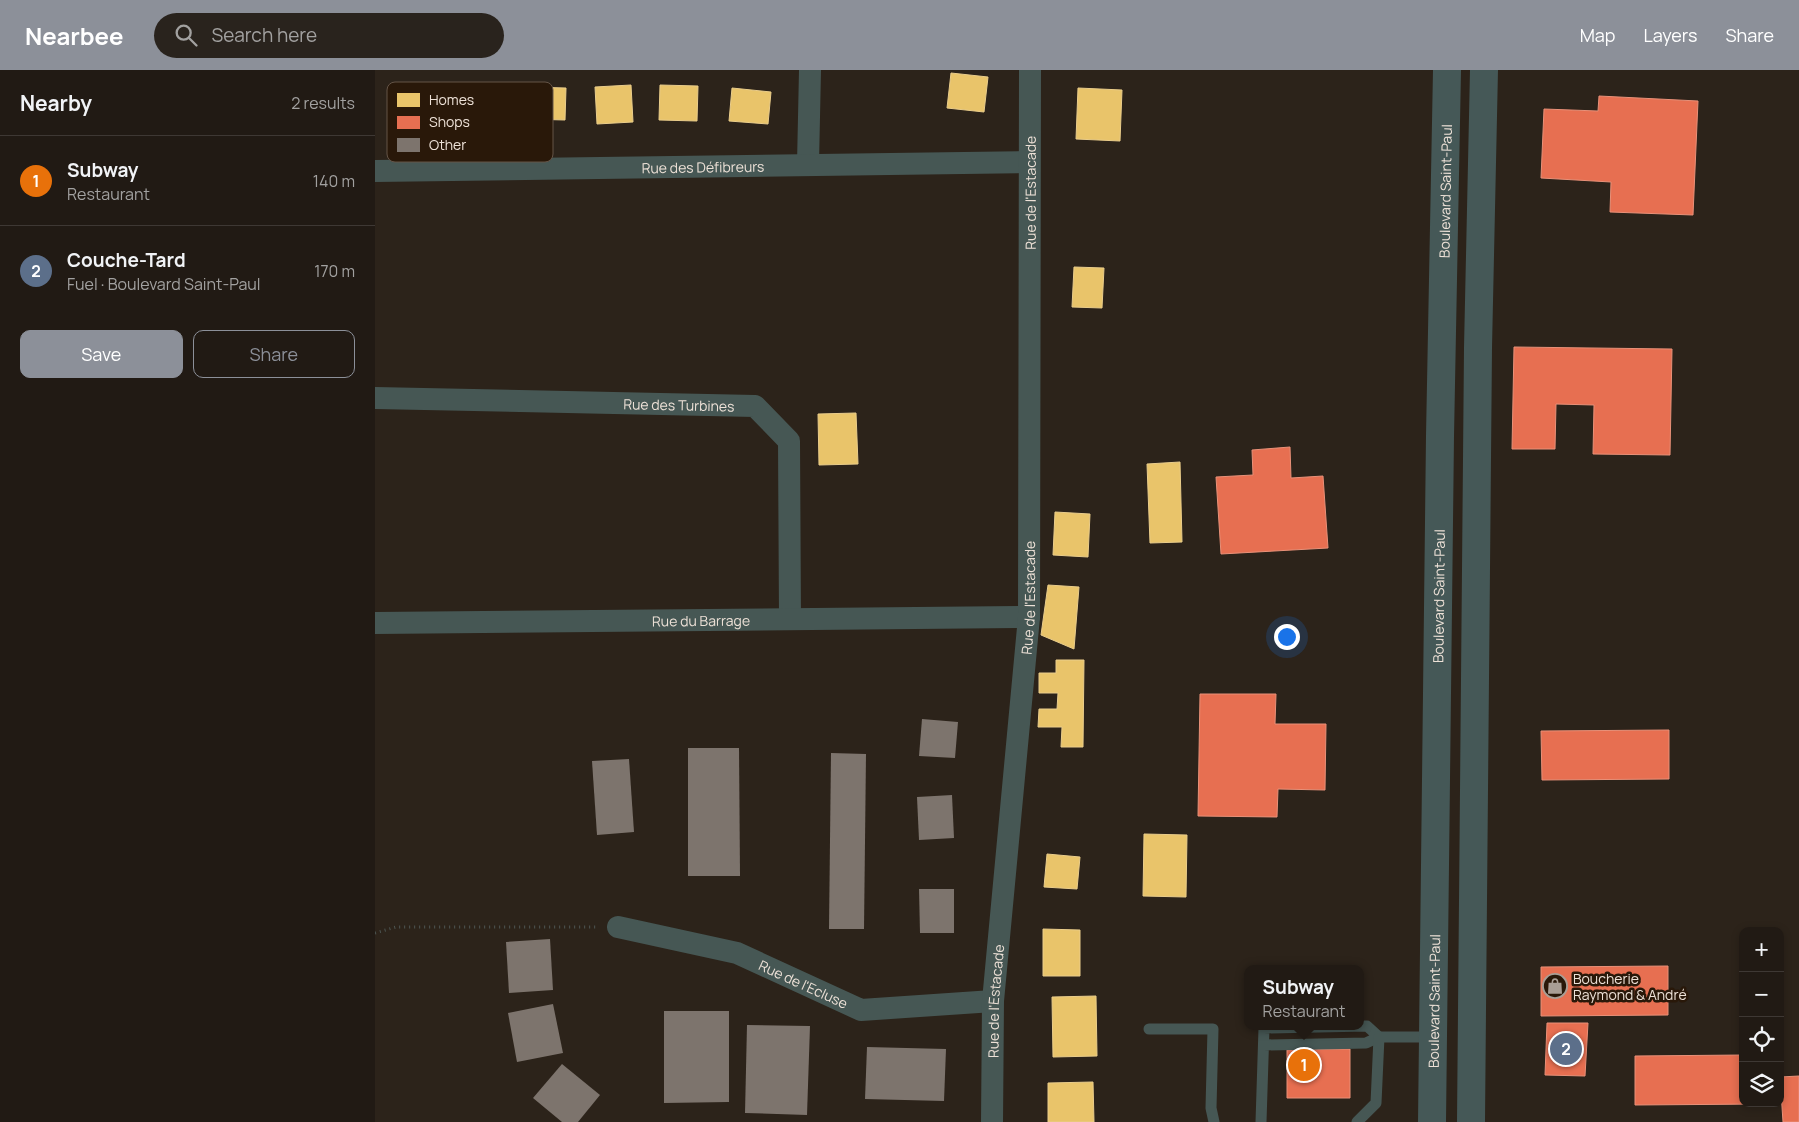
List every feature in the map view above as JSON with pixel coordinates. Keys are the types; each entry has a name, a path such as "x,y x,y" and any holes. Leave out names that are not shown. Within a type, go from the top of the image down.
{"main road":[{"name":"Boulevard Saint-Paul","path":"1432,1122 1440,436 1447,70"},
{"path":"1471,1122 1478,348 1484,70"}],"street":[{"path":"808,164 810,70"},
{"name":"Rue de l'Estacade","path":"992,1122 993,1001 1029,617 1030,70"},
{"name":"Rue des Défibreurs","path":"375,171 1029,162"},
{"name":"Rue des Turbines","path":"375,398 755,406 789,441 790,619"},
{"name":"Rue du Barrage","path":"375,623 1029,617"},
{"name":"Rue de l'Ecluse","path":"618,927 737,952 861,1010 993,1001"}],"lane":[{"path":"1364,1026 1367,1026 1379,1037"},
{"path":"1149,1029 1213,1029 1211,1108 1214,1122"},
{"path":"1261,1122 1264,1030"},
{"path":"1357,1122 1376,1102 1379,1037"},
{"path":"1264,1045 1366,1042 1379,1037 1433,1037"}],"path":[{"path":"375,933 396,927 618,927"}],"building: Homes":[{"path":"951,73 988,77 984,112 947,108"},
{"path":"631,85 633,122 597,124 595,87"},
{"path":"660,85 698,86 697,121 659,120"},
{"path":"553,88 566,88 565,120 553,120"},
{"path":"732,88 771,92 768,124 729,121"},
{"path":"1078,88 1122,90 1120,141 1076,139"},
{"path":"1074,267 1104,268 1102,308 1072,307"},
{"path":"856,413 858,464 819,465 818,414"},
{"path":"1180,462 1182,542 1150,543 1147,464"},
{"path":"1055,512 1090,514 1088,557 1053,555"},
{"path":"1048,585 1079,587 1074,649 1041,635"},
{"path":"1056,660 1084,660 1083,747 1061,747 1062,727 1038,727 1039,709 1057,709 1058,693 1039,693 1039,673 1056,673"},
{"path":"1144,834 1187,835 1186,897 1143,896"},
{"path":"1047,854 1080,857 1077,889 1044,887"},
{"path":"1043,929 1080,930 1080,976 1043,976"},
{"path":"1096,996 1097,1056 1053,1057 1052,997"},
{"path":"1093,1082 1094,1122 1048,1122 1048,1083"}],"building: Shops":[{"path":"1599,96 1698,101 1693,215 1610,212 1611,182 1541,178 1544,109 1598,111"},
{"path":"1514,347 1672,349 1670,455 1593,454 1594,405 1556,404 1555,449 1512,449"},
{"path":"1290,447 1291,478 1323,476 1328,548 1221,554 1216,477 1253,475 1252,450"},
{"path":"1200,694 1276,694 1275,724 1326,724 1325,790 1278,789 1277,817 1198,816"},
{"path":"1669,730 1669,779 1542,780 1541,731"},
{"path":"1668,966 1668,1015 1541,1016 1541,967"},
{"path":"1547,1023 1588,1023 1585,1076 1545,1075"},
{"path":"1350,1049 1350,1098 1287,1098 1287,1050"},
{"path":"1739,1055 1739,1104 1635,1105 1635,1056"},
{"path":"1799,1076 1799,1122 1783,1122 1784,1077"}],"building: Other":[{"path":"922,719 958,722 955,758 919,756"},
{"path":"688,748 739,748 740,876 688,876"},
{"path":"831,753 866,754 864,929 829,929"},
{"path":"629,759 634,832 597,835 592,761"},
{"path":"952,795 954,838 919,840 917,797"},
{"path":"919,889 954,889 954,933 920,933"},
{"path":"550,939 553,990 509,993 506,942"},
{"path":"553,1004 563,1053 517,1062 508,1013"},
{"path":"664,1011 729,1011 729,1102 664,1103"},
{"path":"747,1025 810,1026 807,1115 745,1113"},
{"path":"867,1047 946,1049 944,1101 865,1099"},
{"path":"562,1064 600,1095 578,1122 562,1122 533,1098"}],"place":[{"name":"Boucherie Raymond & André","path":"1555,986"},
{"name":"Couche-Tard","path":"1566,1049"},
{"name":"Subway","path":"1304,1065"}]}
